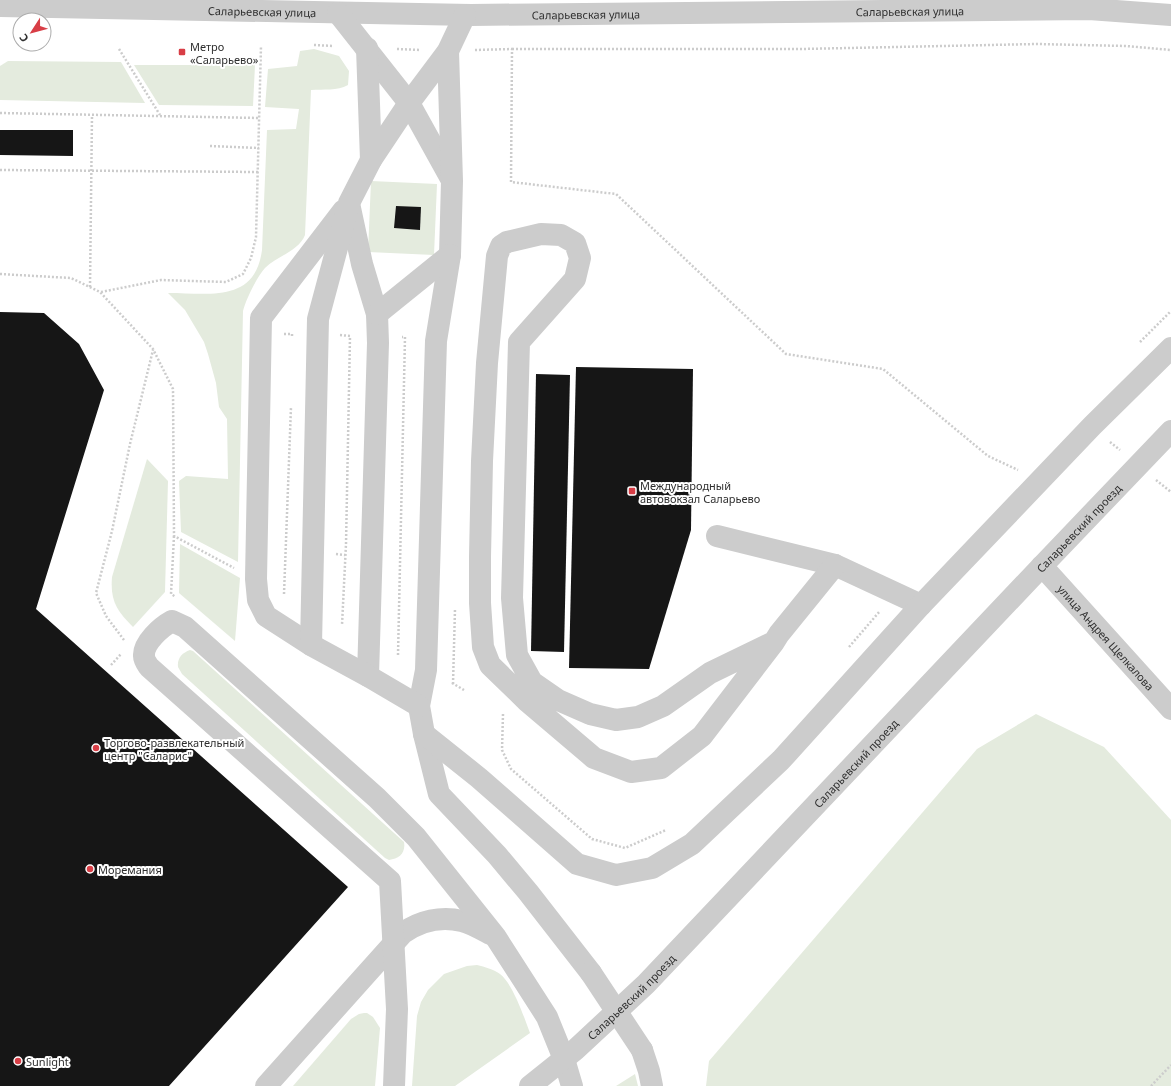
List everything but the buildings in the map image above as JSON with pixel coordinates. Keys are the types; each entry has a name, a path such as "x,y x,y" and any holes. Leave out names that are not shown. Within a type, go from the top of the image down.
{"street":[{"path":"311,645 318,319 349,203 370,160 409,103 448,51 468,15 490,0"},
{"path":"758,0 770,7 800,13"},
{"name":"Саларьевская улица","path":"0,6 100,3 338,13 468,15 800,13 1089,9 1171,15"},
{"path":"338,13 409,103 452,181"},
{"path":"367,48 370,160"},
{"path":"448,51 452,181 450,255 436,341 426,670 419,706 424,734 439,794 497,856 528,892 591,972 642,1050 652,1086"},
{"path":"349,203 362,264 378,314 368,676"},
{"path":"349,203 261,318 256,579 258,600 266,616 311,645 419,706"},
{"path":"774,642 710,673 663,706 638,717 616,720 590,714 558,700 532,682 517,655 512,598 519,342 575,279 580,258 575,243 561,235 541,234 507,242 501,246 497,256 487,363 482,461 480,603 484,647 490,665 527,701 594,758 631,772 661,768 702,736 835,564"},
{"path":"378,314 450,255"},
{"path":"424,734 479,778 577,864 616,875 652,868 692,844 781,760 921,605 1092,426 1171,348"},
{"name":"Саларьевский проезд","path":"530,1086 564,1059 646,984 1171,431"},
{"path":"717,536 835,564 921,605"},
{"name":"улица Андрея Щелкалова","path":"1042,566 1171,709"},
{"path":"394,1086 397,1009 390,881 150,667 144,657 145,646 163,626 172,621 185,627 377,798 416,837 495,936 547,1017 564,1059 572,1086"},
{"path":"266,1086 403,933 413,926 435,920 462,921 495,936"}],"path":[{"path":"314,45 448,51 512,49 802,50 1037,44 1126,46 1171,50"},
{"path":"100,292 161,280 226,282 243,274 251,258 256,237 261,46"},
{"path":"119,49 160,116"},
{"path":"512,49 511,182 616,194 786,354 883,369 988,456 1017,471 1022,465"},
{"path":"0,113 260,118"},
{"path":"90,287 92,114"},
{"path":"210,146 259,148"},
{"path":"0,170 258,172"},
{"path":"0,274 71,278 90,287 100,292 153,349 173,389 174,536 171,594 177,598"},
{"path":"336,621 342,625 346,544 350,342"},
{"path":"398,655 405,345"},
{"path":"128,645 106,616 96,593 112,531 130,444 153,349"},
{"path":"284,594 290,439"},
{"path":"174,536 238,570"},
{"path":"278,591 290,597"},
{"path":"453,684 455,605"},
{"path":"391,651 405,658"},
{"path":"447,681 464,690"},
{"path":"1151,1086 1171,1065"}],"shaded area":[{"path":"314,49 339,56 349,71 348,85 335,89 311,90 305,235 298,245 265,268 252,288 243,311 238,562 181,532 179,481 186,476 228,479 227,419 219,407 216,383 204,342 185,310 168,293 199,294 228,291 240,287 250,279 258,267 262,250 267,130 296,129 299,109 265,107 268,69 297,66 300,51"},
{"path":"8,61 121,62 145,103 0,100 0,66"},
{"path":"134,65 255,65 253,106 159,105"},
{"path":"371,181 437,184 434,255 368,252"},
{"path":"147,459 168,481 165,592 133,627 116,605 112,593 112,577"},
{"path":"180,544 240,578 235,641 179,593"},
{"path":"190,650 193,651 404,842 404,849 401,855 389,860 385,858 182,674 178,667 179,658 182,654"},
{"path":"1036,714 1104,747 1171,820 1171,1086 706,1086 709,1061 977,749"},
{"path":"477,965 495,971 505,979 518,1001 530,1033 455,1086 412,1086 417,1016 421,1002 428,990 444,974 467,966"},
{"path":"367,1013 373,1017 380,1028 375,1086 293,1086 351,1019"},
{"path":"635,1074 638,1086 616,1086"}],"place":[{"name":"Метро «Саларьево»","path":"182,52"},
{"name":"Международный автовокзал Саларьево","path":"632,491"},
{"name":"Торгово-развлекательный центр \"Саларис\"","path":"96,748"},
{"name":"Моремания","path":"90,869"},
{"name":"Sunlight","path":"18,1061"}]}
